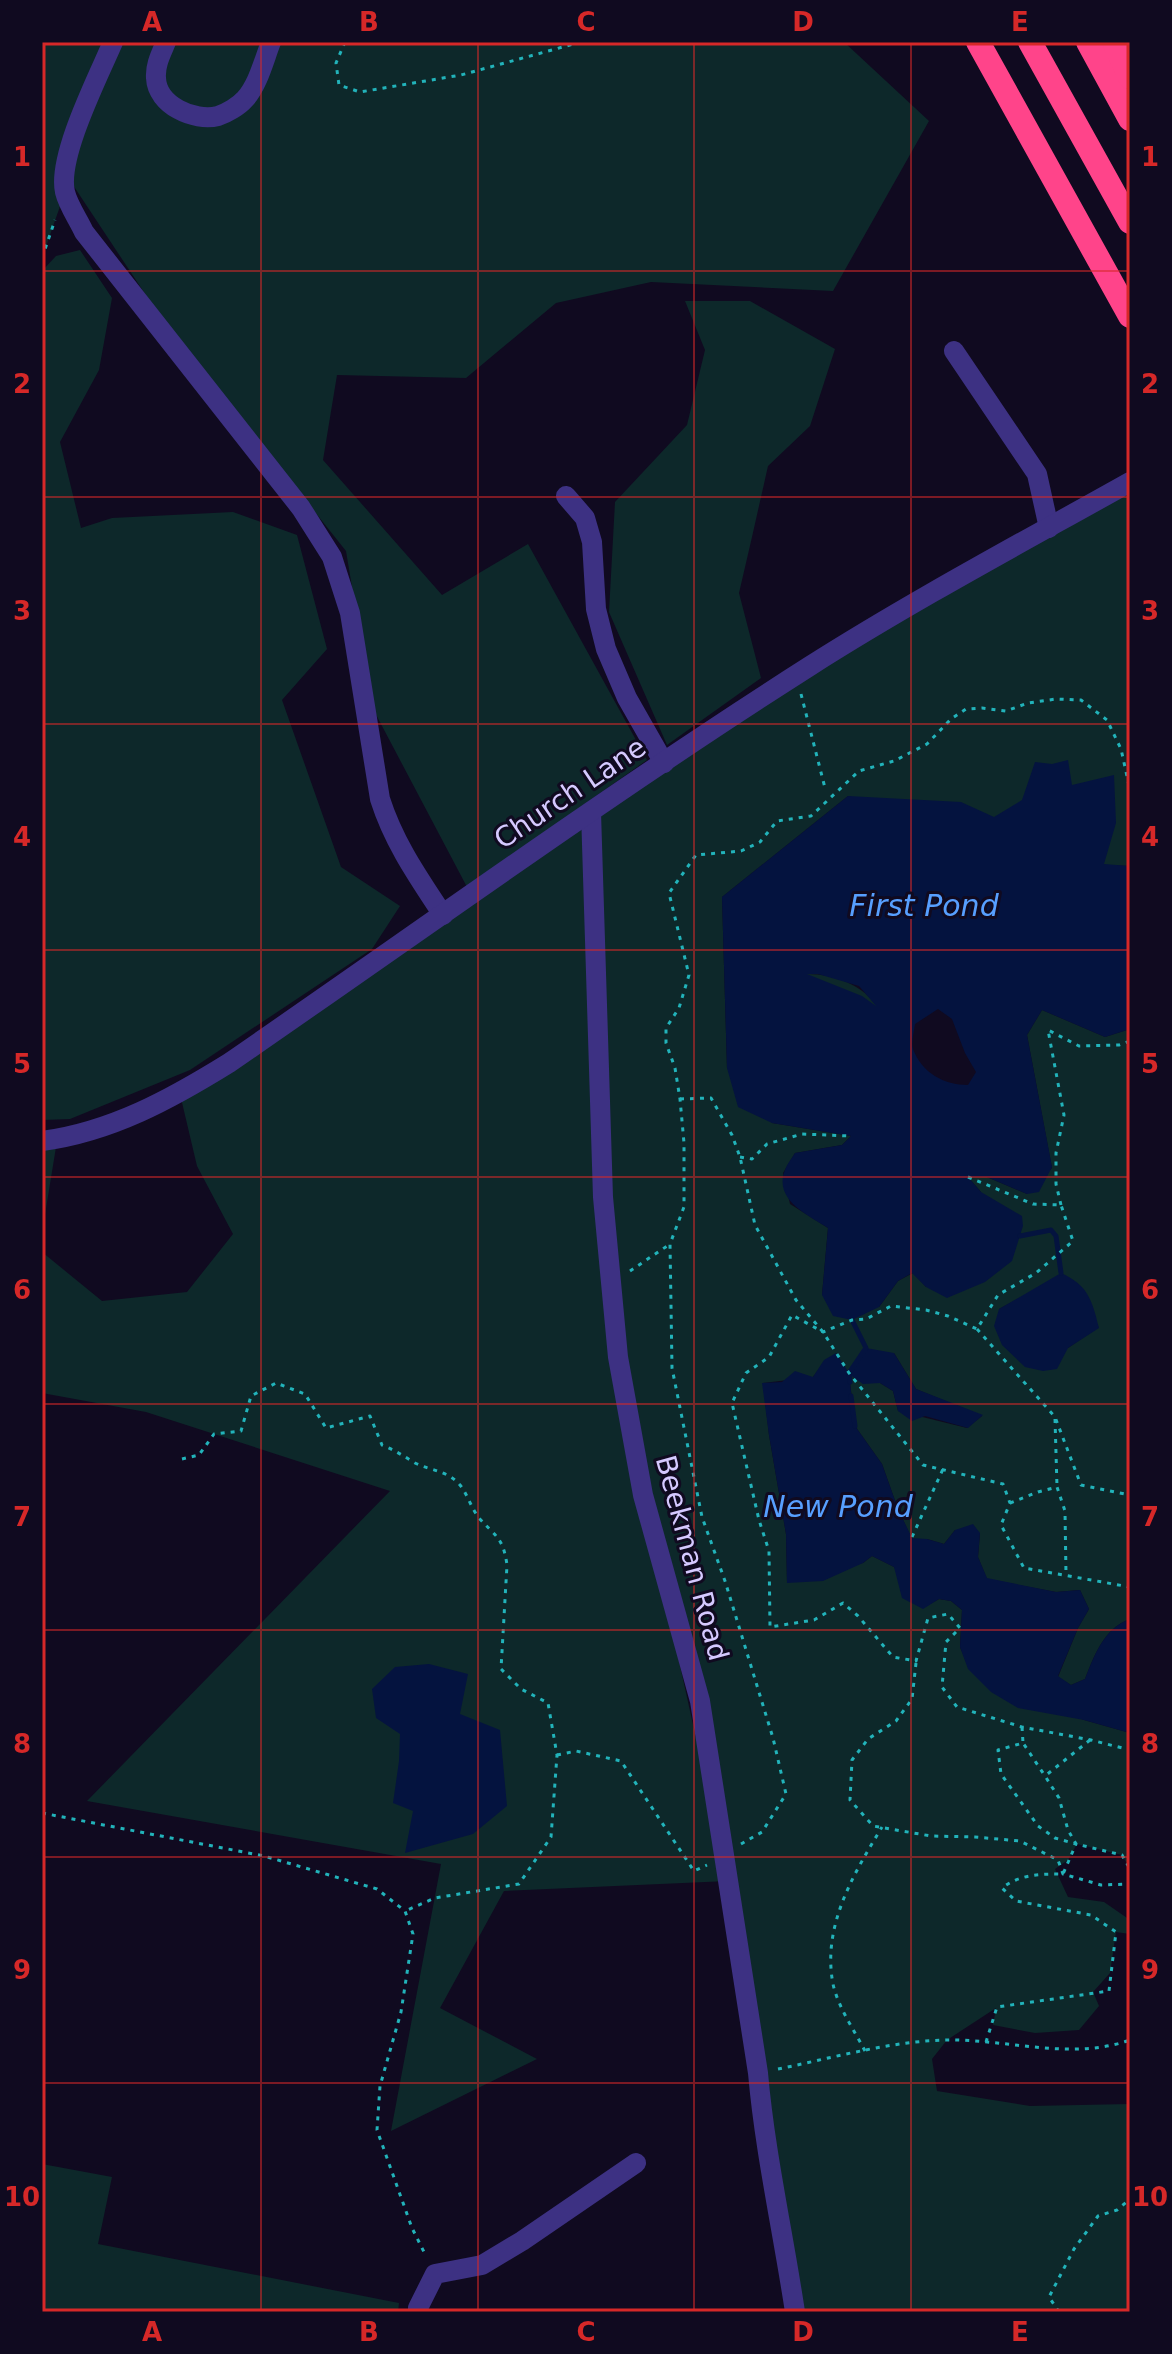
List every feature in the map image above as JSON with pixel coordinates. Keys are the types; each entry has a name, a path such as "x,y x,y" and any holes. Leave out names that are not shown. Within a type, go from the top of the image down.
{"highway":[{"path":"978,42 1130,316"},
{"path":"1030,42 1130,222"},
{"path":"1088,42 1130,119"},
{"path":"1114,42 1130,77"}],"street":[{"path":"113,42 68,149 65,192 84,232 301,508 332,557 350,613 380,799 403,854 443,915"},
{"path":"166,42 157,63 155,81 163,98 179,111 217,116 245,99 271,42"},
{"path":"954,351 1037,474 1049,528"},
{"name":"Church Lane","path":"42,1141 110,1124 180,1094 796,675 962,576 1130,482"},
{"path":"566,496 585,518 592,542 596,609 606,649 627,698 664,763"},
{"name":"Beekman Road","path":"591,812 603,1197 618,1357 643,1495 700,1701 758,2073 763,2128 795,2312"},
{"path":"418,2312 435,2274 482,2265 636,2163"}],"path":[{"path":"345,42 336,63 339,85 360,92 461,75 581,42"},
{"path":"42,258 65,192"},
{"path":"796,675 825,788"},
{"path":"557,1755 576,1751 621,1761 694,1871 762,1832 786,1794 769,1724 702,1517 672,1368 670,1244 684,1207 684,1143 680,1099 675,1068 666,1043 666,1028 679,1008 689,975 669,893 696,855 741,851 760,842 777,821 811,816 859,771 894,761 927,744 951,719 966,709 1006,711 1028,703 1056,699 1081,700 1107,720 1121,749 1130,790"},
{"path":"977,1329 998,1295 1036,1273 1073,1241 1056,1184 1056,1153 1064,1115 1048,1030 1079,1046 1119,1045 1130,1041"},
{"path":"680,1099 711,1098 732,1135 740,1157 755,1225 796,1300 823,1332 849,1373 923,1465 1003,1484 1010,1503 1001,1525 1024,1568 1130,1587"},
{"path":"740,1157 752,1159 767,1144 802,1134 851,1136"},
{"path":"968,1177 1033,1204 1061,1205"},
{"path":"625,1274 670,1244"},
{"path":"823,1332 852,1320 866,1319 891,1306 926,1310 977,1329 1055,1417 1081,1485 1130,1495"},
{"path":"823,1332 792,1315 769,1357 746,1373 732,1403 769,1551 770,1627 814,1620 843,1603 893,1657 916,1661"},
{"path":"182,1459 199,1455 214,1434 241,1431 251,1396 276,1383 305,1394 326,1428 370,1416 382,1445 417,1464 448,1474 462,1487 478,1517 496,1533 505,1550 507,1565 501,1669 521,1689 548,1703 557,1755 551,1837 519,1884 435,1898 405,1911"},
{"path":"1055,1417 1057,1487 1065,1511 1066,1575"},
{"path":"912,1537 943,1469"},
{"path":"1010,1503 1057,1487"},
{"path":"1063,1874 1058,1860 1020,1841 931,1836 873,1826 850,1800 852,1760 868,1739 896,1721 912,1699 916,1661 928,1618 948,1614 960,1628 946,1642 942,1687 957,1707 1022,1727 1130,1750"},
{"path":"1022,1727 1023,1743 1059,1798 1068,1830 1076,1844"},
{"path":"1045,1776 1091,1740"},
{"path":"1023,1743 998,1750 1001,1774 1038,1826 1055,1838 1122,1855 1130,1869"},
{"path":"42,1813 264,1856 377,1889 405,1911 413,1934 401,2012 380,2086 377,2130 412,2228 435,2274"},
{"path":"865,2051 833,1986 830,1947 834,1926 854,1874 882,1827"},
{"path":"1063,1874 1076,1844"},
{"path":"986,2042 997,2007 1109,1991 1116,1932 1091,1915 1016,1901 1002,1888 1012,1880 1038,1874 1063,1874 1101,1885 1130,1884"},
{"path":"758,2073 900,2044 947,2040 1063,2049 1130,2040"},
{"path":"1059,2312 1049,2297 1074,2249 1098,2216 1117,2210 1130,2199"}],"green space":[{"path":"42,42 844,42 929,121 833,291 651,282 556,303 466,378 337,375 323,460 442,595 528,544 647,760 467,887 372,707 346,551 165,324 65,173 65,192 42,258"},
{"path":"80,250 112,298 99,370 60,442 81,528 112,518 233,512 297,535 327,649 282,700 341,867 400,906 372,949 190,1070 70,1119 42,1120 42,271 56,256"},
{"path":"685,301 750,301 835,349 810,426 768,466 739,593 761,678 667,745 609,612 615,502 687,425 705,350"},
{"path":"1130,482 1130,866 1103,865 848,796 722,897 727,1068 772,1123 851,1136 842,1145 795,1153 783,1173 790,1204 828,1228 822,1295 879,1307 898,1281 913,1273 926,1287 981,1192 968,1177 987,1177 1027,1194 1052,1168 1027,1035 1042,1010 1105,1037 1130,1029 1130,1619 1107,1636 1096,1652 1085,1679 1071,1685 1058,1677 1089,1609 1080,1590 1056,1592 987,1579 978,1557 980,1533 955,1530 944,1544 912,1539 882,1464 855,1426 849,1373 825,1360 813,1377 763,1383 786,1534 787,1582 863,1563 872,1556 894,1567 923,1608 939,1599 951,1601 962,1610 960,1647 969,1669 1084,1720 1130,1733 1130,1869 1122,1855 1077,1844 1068,1860 1055,1869 1068,1897 1104,1902 1130,1920 1130,1934 1116,1932 1110,1973 1093,1992 1099,2006 1079,2030 1035,2033 993,2025 996,2008 947,2040 932,2059 937,2091 1030,2106 1130,2104 1130,2312 795,2312 728,1881 504,1891 440,2008 537,2059 391,2131 441,1864 87,1801 390,1491 146,1412 42,1393 42,1252 102,1301 187,1292 233,1234 197,1166 180,1094 720,725","holes":["1023,1296 1099,1327 1068,1348 999,1309","894,1353 916,1389 982,1416 967,1428 898,1411 893,1391 880,1383","647,1516 700,1701 724,1865"]},
{"path":"804,974 836,978 855,986 878,1008"},
{"path":"56,1147 42,1233 42,1148"},
{"path":"42,2164 112,2177 98,2244 399,2303 398,2312 42,2312"}],"water":[{"name":"First Pond","path":"1068,760 1072,785 1114,775 1116,823 1104,864 1130,866 1130,1029 1105,1037 1042,1010 1027,1035 1052,1167 1039,1192 1027,1194 987,1177 968,1177 981,1192 1022,1216 1023,1226 1012,1261 985,1282 947,1298 926,1287 912,1273 898,1281 879,1307 852,1320 833,1316 822,1295 828,1228 794,1205 784,1190 783,1181 795,1153 842,1145 851,1136 772,1123 738,1107 727,1068 722,897 848,796 961,802 994,817 1022,800 1035,762 1052,764","holes":["807,974 818,974 859,986 876,1006 862,996","938,1009 952,1019 976,1072 968,1085 951,1083 935,1076 922,1065 913,1049 915,1024"]},
{"path":"1061,1273 1088,1294 1099,1328 1068,1348 1057,1369 1043,1371 1025,1367 1002,1345 994,1326 999,1309"},
{"name":"New Pond","path":"866,1348 894,1353 916,1389 983,1415 968,1428 925,1416 912,1421 898,1411 893,1391 880,1383 863,1384 849,1374 855,1426 882,1464 912,1538 944,1544 955,1530 973,1524 980,1533 978,1557 987,1578 1056,1592 1080,1590 1089,1609 1058,1676 1071,1685 1085,1679 1096,1652 1107,1636 1130,1619 1130,1733 1084,1720 1018,1708 991,1692 968,1669 960,1647 962,1610 951,1601 939,1599 923,1609 902,1598 894,1567 872,1556 823,1581 787,1583 786,1534 762,1383 782,1382 795,1371 813,1377 824,1360 836,1353 849,1373"},
{"path":"429,1664 468,1674 460,1714 500,1730 507,1806 473,1834 405,1853 413,1811 393,1803 400,1734 376,1718 372,1689 395,1667"}],"waterway":[{"path":"1020,1236 1051,1230 1056,1236 1061,1273"},
{"path":"850,1382 849,1373 866,1348 852,1320"},
{"path":"851,1396 855,1426"}]}
